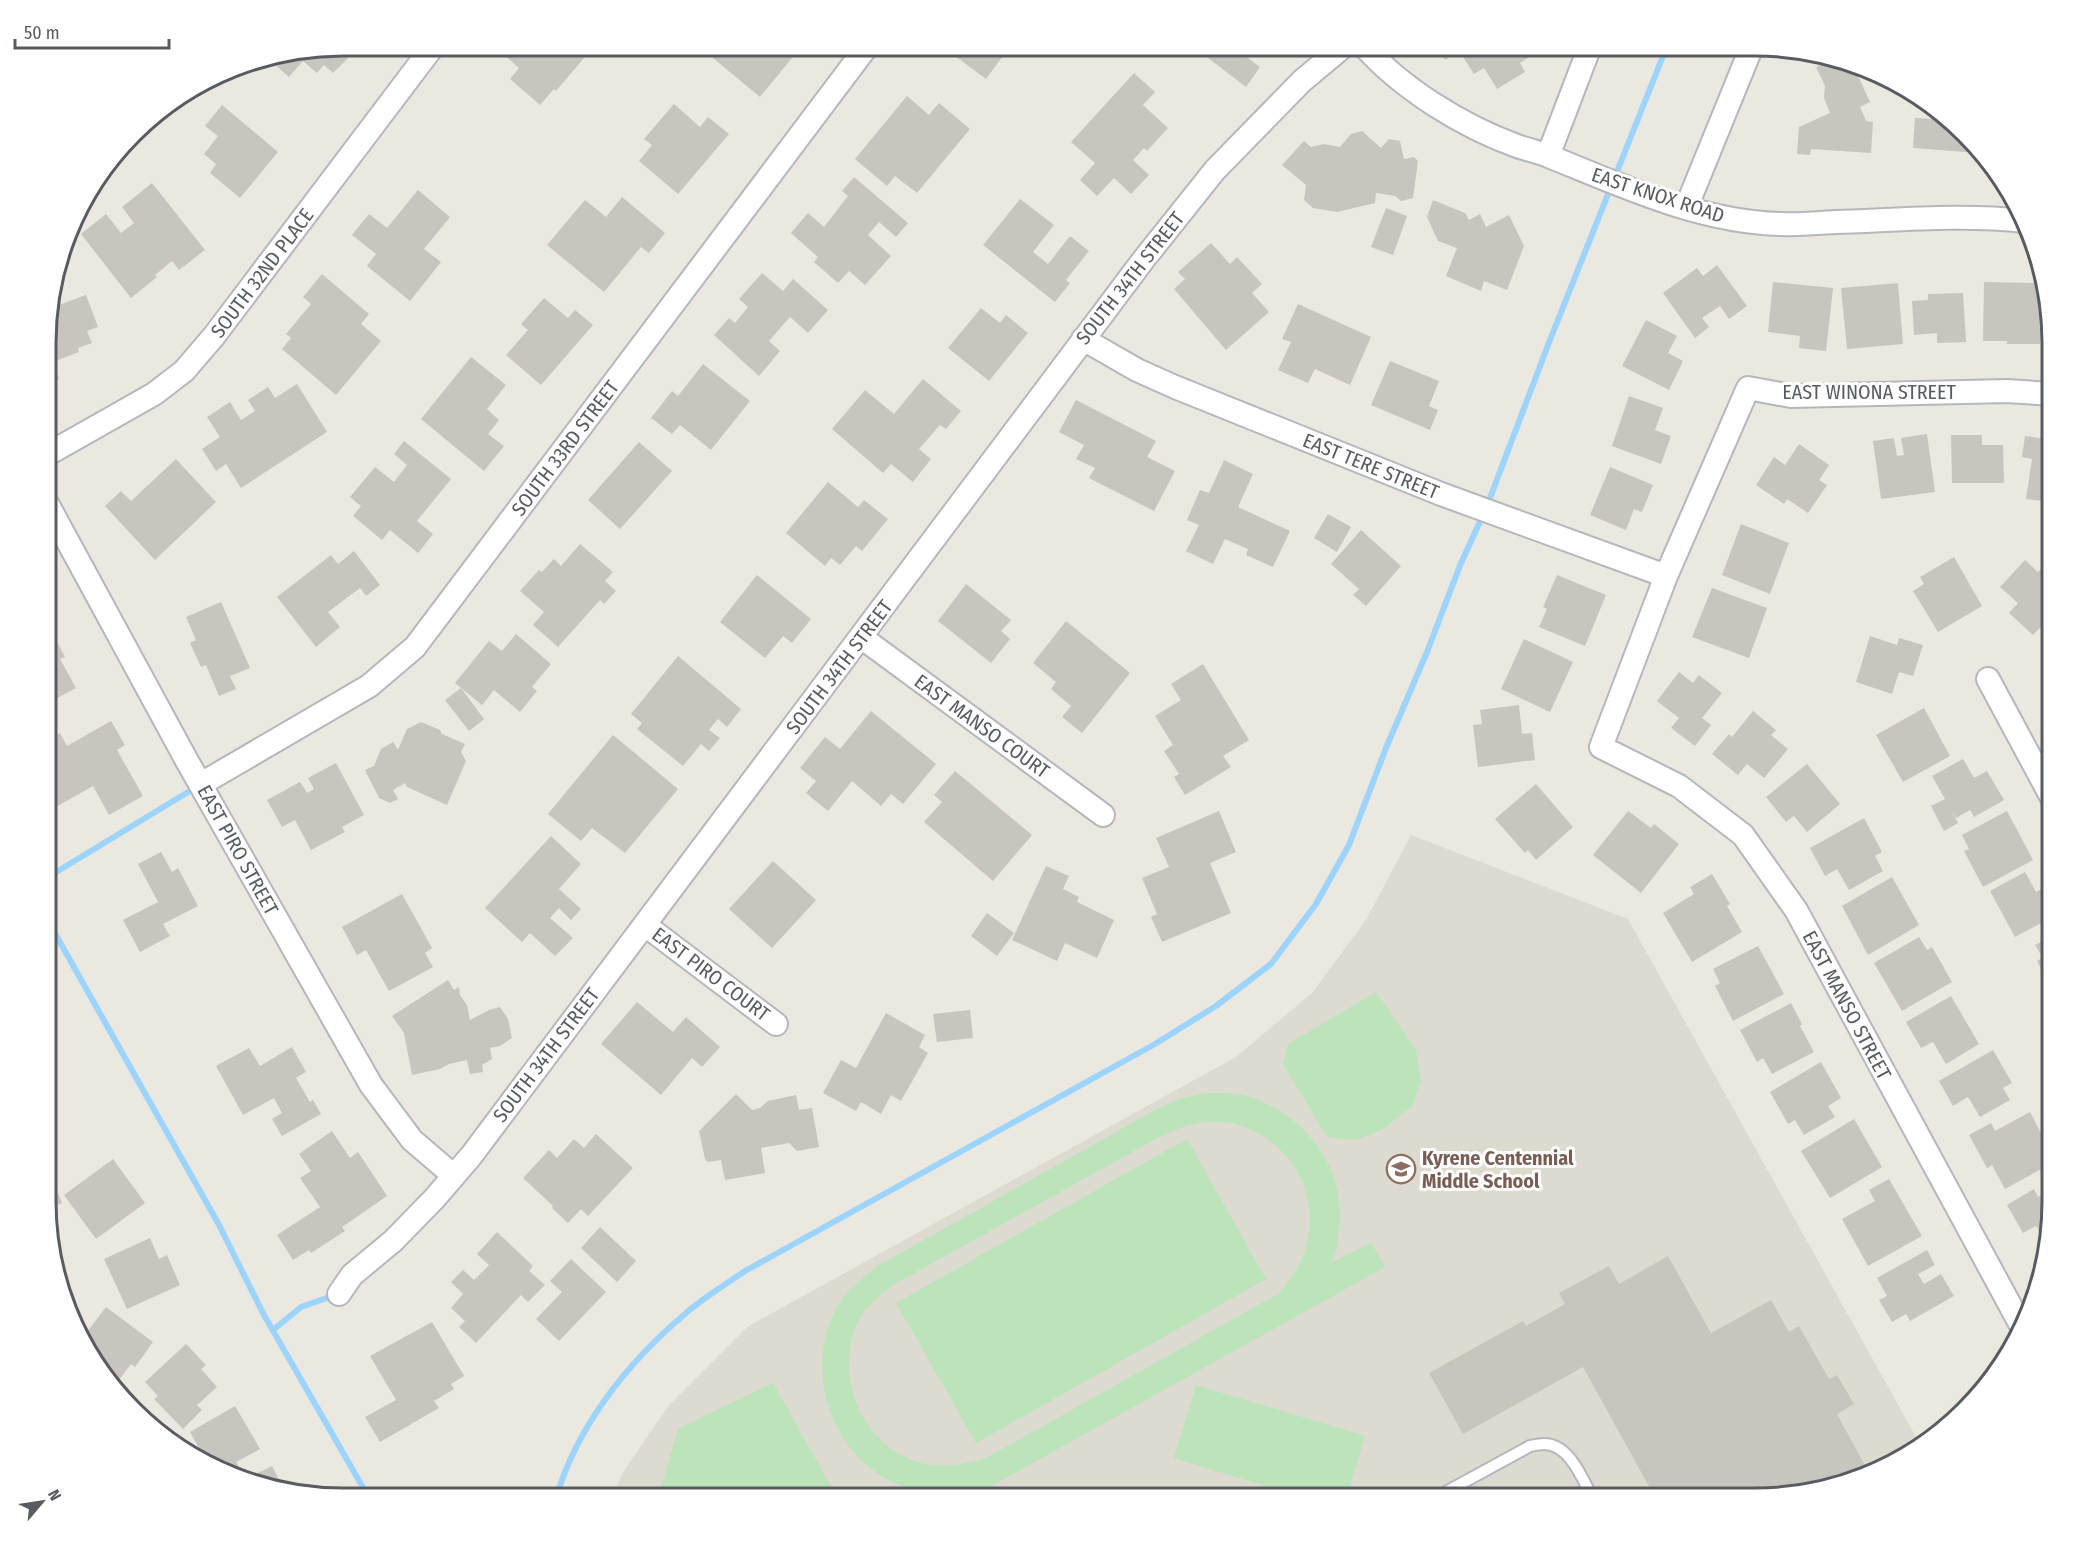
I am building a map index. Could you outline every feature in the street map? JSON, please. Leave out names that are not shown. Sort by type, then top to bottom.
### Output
[{"type":"street","name":"SOUTH 32ND PLACE","points":[[56,449],[154,394],[184,371],[214,336],[426,56]]},
{"type":"street","name":"SOUTH 33RD STREET","points":[[201,784],[369,686],[415,647],[860,56]]},
{"type":"street","name":"SOUTH 34TH STREET","points":[[339,1294],[352,1275],[393,1241],[434,1200],[454,1176],[645,925],[1083,339],[1215,170],[1302,81],[1332,56]]},
{"type":"street","name":"EAST KNOX ROAD","points":[[1373,56],[1445,112],[1516,145],[1686,208],[1733,219],[1781,224],[1986,216],[2015,220]]},
{"type":"street","points":[[1548,156],[1586,56]]},
{"type":"street","points":[[1686,208],[1748,56]]},
{"type":"street","name":"EAST TERE STREET","points":[[1083,339],[1137,370],[1175,387],[1442,494],[1666,576]]},
{"type":"street","name":"EAST WINONA STREET","points":[[1666,576],[1748,388],[1791,396],[2007,392],[2042,394]]},
{"type":"street","name":"EAST PIRO STREET","points":[[56,520],[201,784],[371,1085],[412,1140],[454,1176]]},
{"type":"street","name":"EAST MANSO STREET","points":[[1666,576],[1601,747],[1679,786],[1743,835],[1796,910],[2017,1320]]},
{"type":"street","name":"EAST MANSO COURT","points":[[861,637],[1103,814]]},
{"type":"street","points":[[1988,679],[2042,779]]},
{"type":"street","name":"EAST PIRO COURT","points":[[645,925],[776,1024]]},
{"type":"lane","points":[[1453,1488],[1530,1446],[1546,1443],[1562,1450],[1575,1466],[1587,1488]]},
{"type":"shaded area","name":"Kyrene Centennial Middle School","points":[[1411,835],[1628,919],[1917,1439],[1866,1467],[1830,1479],[1775,1488],[616,1488],[622,1474],[668,1406],[747,1327],[1236,1057],[1312,993],[1366,920]]},
{"type":"green space","points":[[1376,992],[1416,1050],[1421,1081],[1413,1105],[1382,1130],[1355,1140],[1327,1137],[1283,1064],[1288,1044]]},
{"type":"green space","points":[[1207,1093],[1228,1093],[1248,1096],[1287,1116],[1318,1146],[1336,1184],[1339,1228],[1336,1250],[1331,1263],[1371,1243],[1385,1267],[988,1488],[907,1488],[885,1478],[865,1464],[836,1426],[823,1380],[826,1333],[835,1310],[848,1292],[876,1267],[1157,1109],[1183,1098]],"holes":[[[1204,1122],[1236,1124],[1262,1136],[1283,1153],[1298,1173],[1307,1197],[1310,1221],[1306,1247],[1295,1271],[1278,1294],[988,1457],[961,1464],[933,1465],[909,1459],[889,1447],[872,1431],[860,1411],[852,1389],[849,1365],[851,1342],[859,1319],[873,1301],[891,1286],[1163,1135],[1185,1126]]]},
{"type":"green space","points":[[1187,1139],[1266,1279],[976,1443],[896,1303]]},
{"type":"green space","points":[[773,1383],[832,1488],[661,1488],[678,1429]]},
{"type":"green space","points":[[1196,1385],[1365,1436],[1349,1488],[1271,1488],[1174,1458]]},
{"type":"building","points":[[323,56],[346,56],[348,58],[333,73],[324,65],[317,73],[303,61],[289,77],[274,64]]},
{"type":"building","points":[[505,56],[586,56],[556,91],[554,89],[540,105],[510,79],[519,68]]},
{"type":"building","points":[[711,56],[794,56],[760,97]]},
{"type":"building","points":[[955,56],[1003,56],[986,79]]},
{"type":"building","points":[[1205,56],[1245,56],[1260,67],[1246,87]]},
{"type":"building","points":[[1462,56],[1531,56],[1520,63],[1525,72],[1497,89],[1484,68],[1474,74]]},
{"type":"building","points":[[1822,64],[1857,74],[1870,102],[1860,107],[1866,121],[1873,122],[1871,153],[1811,149],[1810,155],[1797,154],[1799,127],[1830,113],[1824,98],[1825,86],[1816,67]]},
{"type":"building","points":[[1134,73],[1155,92],[1143,105],[1168,128],[1147,151],[1144,148],[1133,160],[1149,175],[1131,194],[1114,178],[1097,196],[1080,180],[1095,163],[1071,142]]},
{"type":"building","points":[[907,96],[929,115],[939,103],[970,129],[917,193],[895,176],[887,186],[855,159]]},
{"type":"building","points":[[674,104],[700,127],[708,117],[729,134],[678,194],[639,161],[652,145],[644,139]]},
{"type":"building","points":[[222,105],[278,152],[240,198],[210,173],[216,164],[204,154],[218,136],[205,126]]},
{"type":"building","points":[[1915,118],[1935,119],[1959,139],[1970,152],[1913,148]]},
{"type":"building","points":[[1362,131],[1381,148],[1389,139],[1400,141],[1404,159],[1414,157],[1418,161],[1413,198],[1401,201],[1395,196],[1376,193],[1375,203],[1337,212],[1313,208],[1304,200],[1306,185],[1282,165],[1304,141],[1311,147],[1324,144],[1340,147],[1351,134]]},
{"type":"building","points":[[854,177],[908,223],[896,237],[879,222],[868,235],[891,256],[865,285],[849,271],[838,283],[814,262],[818,257],[791,233],[808,213],[824,227],[848,196],[842,191]]},
{"type":"building","points":[[152,183],[205,250],[179,270],[172,261],[155,275],[157,277],[131,298],[81,234],[106,214],[121,233],[134,223],[122,207]]},
{"type":"building","points":[[418,190],[450,217],[424,249],[441,262],[410,301],[367,266],[376,254],[352,235],[369,214],[387,228]]},
{"type":"building","points":[[622,197],[665,233],[649,253],[641,247],[604,292],[547,245],[585,200],[606,217]]},
{"type":"building","points":[[1020,199],[1054,225],[1033,252],[1048,264],[1070,236],[1089,251],[1066,280],[1070,283],[1055,302],[983,245]]},
{"type":"building","points":[[1433,200],[1465,213],[1469,220],[1480,214],[1486,227],[1509,215],[1524,246],[1507,290],[1484,281],[1481,291],[1446,276],[1457,248],[1438,241],[1427,217]]},
{"type":"building","points":[[1386,208],[1407,216],[1393,255],[1371,247]]},
{"type":"building","points":[[1211,243],[1230,264],[1237,257],[1262,284],[1252,293],[1269,312],[1226,350],[1174,289],[1185,279],[1178,272]]},
{"type":"building","points":[[1717,265],[1747,306],[1729,319],[1720,306],[1702,318],[1709,327],[1695,338],[1663,293],[1697,268],[1703,276]]},
{"type":"building","points":[[762,273],[783,291],[793,279],[828,310],[808,333],[790,317],[769,341],[780,351],[759,376],[714,335],[729,318],[735,323],[748,307],[739,299]]},
{"type":"building","points":[[322,274],[369,314],[361,324],[381,341],[336,395],[282,349],[291,338],[286,334],[311,304],[303,297]]},
{"type":"building","points":[[1773,282],[1833,288],[1826,351],[1799,348],[1800,336],[1768,332]]},
{"type":"building","points":[[1984,282],[2036,283],[2040,305],[2040,344],[1983,341]]},
{"type":"building","points":[[1898,283],[1903,344],[1847,349],[1841,288]]},
{"type":"building","points":[[1963,293],[1966,342],[1937,343],[1937,333],[1914,335],[1912,301],[1928,300],[1928,294]]},
{"type":"building","points":[[86,295],[98,327],[87,331],[92,343],[78,348],[79,352],[56,361],[56,323],[58,305]]},
{"type":"building","points":[[544,298],[568,318],[575,310],[593,325],[541,385],[506,355],[528,330],[521,324]]},
{"type":"building","points":[[1298,304],[1371,337],[1350,385],[1315,369],[1308,383],[1278,370],[1291,342],[1282,339]]},
{"type":"building","points":[[981,308],[1000,323],[1006,315],[1028,333],[989,381],[948,348]]},
{"type":"building","points":[[1646,320],[1677,336],[1668,353],[1683,361],[1669,390],[1622,366]]},
{"type":"building","points":[[471,357],[506,385],[487,409],[499,420],[488,434],[504,446],[484,471],[421,419]]},
{"type":"building","points":[[1390,361],[1439,381],[1429,406],[1438,410],[1430,430],[1371,405]]},
{"type":"building","points":[[703,364],[750,401],[711,450],[680,425],[672,434],[651,418],[672,391],[678,396]]},
{"type":"building","points":[[923,379],[961,411],[946,429],[940,425],[919,449],[931,459],[913,482],[891,464],[883,473],[832,429],[865,390],[894,414]]},
{"type":"building","points":[[297,384],[327,432],[241,488],[226,464],[216,471],[202,449],[220,437],[207,417],[230,402],[241,420],[255,411],[248,400],[268,387],[275,398]]},
{"type":"building","points":[[1629,396],[1663,408],[1655,430],[1671,436],[1661,464],[1612,446]]},
{"type":"building","points":[[1076,400],[1156,441],[1147,457],[1175,471],[1154,511],[1089,478],[1095,468],[1076,459],[1084,445],[1059,432]]},
{"type":"building","points":[[1927,434],[1935,492],[1881,499],[1873,441],[1894,438],[1897,456],[1904,455],[1901,438]]},
{"type":"building","points":[[1951,435],[1982,435],[1982,445],[2003,445],[2004,483],[1952,483]]},
{"type":"building","points":[[2025,436],[2042,439],[2042,501],[2026,499],[2032,459],[2022,457]]},
{"type":"building","points":[[404,441],[451,479],[417,521],[433,534],[418,553],[390,530],[382,540],[353,516],[361,506],[350,497],[375,467],[394,482],[407,465],[394,454]]},
{"type":"building","points":[[639,442],[672,471],[620,529],[588,500]]},
{"type":"building","points":[[1799,444],[1829,465],[1819,480],[1827,485],[1808,513],[1787,499],[1784,504],[1756,485],[1774,457],[1785,465]]},
{"type":"building","points":[[176,459],[216,502],[155,560],[105,506],[121,491],[131,501]]},
{"type":"building","points":[[1224,460],[1253,474],[1238,507],[1290,531],[1273,567],[1246,555],[1248,549],[1225,539],[1213,564],[1186,551],[1199,525],[1187,520],[1200,490],[1209,493]]},
{"type":"building","points":[[1610,467],[1653,485],[1642,512],[1634,509],[1626,530],[1590,515]]},
{"type":"building","points":[[828,482],[858,507],[864,500],[888,519],[862,551],[856,546],[840,565],[831,558],[825,566],[786,533]]},
{"type":"building","points":[[1328,514],[1351,527],[1337,552],[1314,538]]},
{"type":"building","points":[[1741,524],[1789,543],[1770,594],[1722,575]]},
{"type":"building","points":[[1361,530],[1401,566],[1366,606],[1353,595],[1359,589],[1331,564]]},
{"type":"building","points":[[580,544],[613,572],[605,581],[616,591],[604,604],[600,600],[558,647],[533,625],[544,612],[520,591],[539,570],[542,572],[554,559],[561,566]]},
{"type":"building","points":[[354,551],[380,585],[366,596],[360,588],[328,612],[340,627],[316,647],[277,597],[331,555],[338,564]]},
{"type":"building","points":[[1954,557],[1982,606],[1938,632],[1913,591],[1924,584],[1920,577]]},
{"type":"building","points":[[2025,560],[2038,572],[2042,568],[2042,625],[2033,635],[2009,613],[2018,603],[2000,587]]},
{"type":"building","points":[[757,575],[811,619],[792,643],[783,636],[765,658],[720,622]]},
{"type":"building","points":[[1557,575],[1606,595],[1585,646],[1539,627],[1547,609],[1543,607]]},
{"type":"building","points":[[966,584],[1011,620],[1001,631],[1010,639],[991,663],[938,621]]},
{"type":"building","points":[[1712,588],[1767,608],[1749,658],[1692,637]]},
{"type":"building","points":[[221,602],[250,668],[230,676],[236,689],[219,696],[206,665],[201,667],[190,643],[196,640],[186,617]]},
{"type":"building","points":[[1066,621],[1130,673],[1082,733],[1062,717],[1071,706],[1051,689],[1056,682],[1033,663]]},
{"type":"building","points":[[516,634],[551,664],[532,687],[537,691],[520,712],[494,690],[482,705],[455,683],[489,641],[502,651]]},
{"type":"building","points":[[1870,636],[1897,645],[1899,638],[1923,645],[1913,676],[1899,672],[1892,694],[1856,682]]},
{"type":"building","points":[[1524,639],[1573,662],[1550,712],[1501,689]]},
{"type":"building","points":[[56,640],[65,657],[60,659],[76,688],[56,699]]},
{"type":"building","points":[[678,656],[741,709],[727,727],[718,719],[709,730],[720,738],[709,751],[701,744],[683,766],[637,729],[642,723],[631,714]]},
{"type":"building","points":[[1203,664],[1249,740],[1223,756],[1231,767],[1185,795],[1174,777],[1179,774],[1164,751],[1173,745],[1155,716],[1181,700],[1171,684]]},
{"type":"building","points":[[1679,672],[1693,683],[1699,675],[1722,693],[1702,718],[1711,725],[1695,746],[1671,728],[1679,718],[1657,701]]},
{"type":"building","points":[[461,688],[484,719],[469,731],[445,700]]},
{"type":"building","points":[[1519,705],[1522,734],[1532,733],[1535,760],[1478,767],[1473,725],[1482,724],[1480,710]]},
{"type":"building","points":[[1924,708],[1950,756],[1903,782],[1876,735]]},
{"type":"building","points":[[871,711],[936,764],[903,804],[891,794],[881,806],[852,781],[828,811],[806,793],[816,781],[800,768],[825,737],[840,749]]},
{"type":"building","points":[[1753,711],[1776,730],[1771,735],[1788,749],[1764,778],[1747,764],[1738,775],[1712,754],[1729,734],[1732,737]]},
{"type":"building","points":[[111,721],[125,745],[117,750],[143,796],[109,815],[93,786],[56,807],[56,735],[60,733],[67,746]]},
{"type":"building","points":[[421,722],[465,744],[461,752],[466,761],[447,805],[407,787],[405,783],[393,790],[398,799],[390,803],[379,798],[365,770],[374,766],[381,749],[393,742],[398,750],[407,729]]},
{"type":"building","points":[[613,735],[678,789],[625,853],[592,828],[581,841],[548,814]]},
{"type":"building","points":[[1963,759],[1974,778],[1987,771],[2004,800],[1974,817],[1970,810],[1956,818],[1951,810],[1958,823],[1944,831],[1931,806],[1945,799],[1932,776]]},
{"type":"building","points":[[336,763],[364,815],[342,827],[345,832],[311,850],[295,820],[282,827],[267,800],[300,782],[307,793],[314,789],[308,778]]},
{"type":"building","points":[[1807,764],[1840,804],[1807,832],[1794,816],[1786,822],[1766,797]]},
{"type":"building","points":[[955,771],[1032,835],[993,881],[924,822],[942,802],[934,795]]},
{"type":"building","points":[[1536,784],[1573,827],[1536,860],[1528,850],[1525,853],[1495,819]]},
{"type":"building","points":[[1219,811],[1236,852],[1210,863],[1231,913],[1162,942],[1151,917],[1157,914],[1142,878],[1169,867],[1156,838]]},
{"type":"building","points":[[1628,811],[1651,828],[1654,824],[1679,844],[1641,893],[1593,855]]},
{"type":"building","points":[[2007,811],[2033,860],[1983,887],[1964,851],[1969,849],[1962,835]]},
{"type":"building","points":[[1864,818],[1882,852],[1875,856],[1883,871],[1849,890],[1837,869],[1825,876],[1810,848]]},
{"type":"building","points":[[551,836],[581,864],[559,889],[581,909],[571,920],[559,908],[550,918],[573,938],[555,956],[530,933],[522,942],[485,908]]},
{"type":"building","points":[[161,852],[172,872],[178,868],[198,906],[163,924],[170,936],[140,952],[123,920],[158,902],[138,864]]},
{"type":"building","points":[[773,861],[816,900],[772,948],[729,909]]},
{"type":"building","points":[[1046,866],[1069,876],[1063,889],[1079,897],[1077,902],[1114,920],[1097,958],[1065,943],[1057,961],[1012,940]]},
{"type":"building","points":[[2025,872],[2036,892],[2042,889],[2042,922],[2015,937],[1990,891]]},
{"type":"building","points":[[1712,874],[1730,904],[1727,906],[1742,932],[1692,962],[1663,913],[1694,894],[1690,887]]},
{"type":"building","points":[[1892,877],[1919,925],[1868,955],[1842,906]]},
{"type":"building","points":[[402,894],[432,948],[425,953],[433,967],[389,991],[366,950],[357,955],[342,927]]},
{"type":"building","points":[[987,913],[1014,933],[997,956],[971,936]]},
{"type":"building","points":[[1919,937],[1927,950],[1932,947],[1952,982],[1902,1011],[1874,963]]},
{"type":"building","points":[[2042,941],[2042,956],[2035,945]]},
{"type":"building","points":[[1758,946],[1784,994],[1733,1021],[1715,986],[1720,983],[1713,969]]},
{"type":"building","points":[[2042,958],[2042,971],[2037,961]]},
{"type":"building","points":[[448,980],[454,990],[459,987],[460,995],[467,1005],[470,1020],[500,1007],[508,1019],[512,1038],[500,1046],[490,1048],[492,1059],[482,1065],[483,1072],[470,1074],[467,1060],[412,1075],[404,1033],[392,1016]]},
{"type":"building","points":[[1951,996],[1979,1044],[1946,1064],[1933,1042],[1921,1048],[1906,1022]]},
{"type":"building","points":[[637,1002],[673,1032],[686,1017],[720,1047],[702,1067],[692,1058],[661,1095],[601,1044]]},
{"type":"building","points":[[1791,1003],[1814,1052],[1772,1074],[1763,1058],[1757,1062],[1740,1030]]},
{"type":"building","points":[[970,1010],[973,1038],[937,1042],[933,1014]]},
{"type":"building","points":[[886,1013],[925,1035],[919,1047],[928,1053],[901,1101],[891,1095],[881,1114],[861,1102],[856,1111],[823,1093],[841,1060],[856,1068]]},
{"type":"building","points":[[292,1047],[306,1072],[296,1078],[310,1102],[313,1100],[321,1114],[282,1136],[272,1119],[282,1113],[274,1098],[243,1115],[216,1066],[249,1048],[260,1066]]},
{"type":"building","points":[[1993,1050],[2012,1083],[2003,1088],[2010,1100],[1980,1117],[1968,1097],[1953,1106],[1939,1081]]},
{"type":"building","points":[[1821,1062],[1841,1098],[1828,1106],[1835,1117],[1804,1135],[1795,1120],[1788,1124],[1770,1092]]},
{"type":"building","points":[[736,1094],[752,1110],[760,1108],[768,1101],[796,1095],[799,1110],[812,1108],[819,1147],[797,1151],[789,1143],[761,1148],[765,1173],[725,1180],[721,1160],[708,1162],[705,1159],[699,1131]]},
{"type":"building","points":[[2030,1112],[2042,1135],[2042,1169],[2005,1189],[1992,1165],[1987,1168],[1969,1135],[1991,1123],[1995,1131]]},
{"type":"building","points":[[1854,1119],[1882,1167],[1830,1198],[1801,1151]]},
{"type":"building","points":[[332,1131],[350,1158],[358,1152],[387,1196],[342,1227],[345,1231],[311,1253],[309,1250],[293,1260],[277,1235],[320,1207],[300,1178],[311,1171],[299,1154]]},
{"type":"building","points":[[596,1134],[633,1168],[588,1216],[581,1209],[568,1223],[523,1178],[549,1150],[557,1158],[574,1139],[584,1148]]},
{"type":"building","points":[[113,1159],[145,1203],[96,1239],[64,1195]]},
{"type":"building","points":[[1889,1179],[1922,1236],[1868,1266],[1842,1219],[1875,1201],[1869,1190]]},
{"type":"building","points":[[56,1188],[62,1203],[56,1206]]},
{"type":"building","points":[[2034,1189],[2038,1197],[2042,1195],[2041,1234],[2036,1226],[2023,1233],[2007,1205]]},
{"type":"building","points":[[600,1227],[636,1261],[617,1282],[581,1248]]},
{"type":"building","points":[[497,1232],[533,1266],[529,1271],[545,1285],[528,1302],[521,1295],[476,1343],[459,1327],[465,1321],[451,1308],[463,1294],[451,1282],[463,1270],[474,1280],[489,1265],[477,1254]]},
{"type":"building","points":[[150,1238],[159,1259],[167,1255],[180,1285],[127,1309],[104,1259]]},
{"type":"building","points":[[1927,1250],[1935,1265],[1918,1274],[1924,1284],[1941,1274],[1954,1296],[1910,1321],[1906,1314],[1892,1322],[1879,1300],[1887,1296],[1877,1278]]},
{"type":"building","points":[[1668,1256],[1711,1333],[1771,1300],[1789,1332],[1799,1326],[1829,1379],[1837,1375],[1854,1404],[1837,1414],[1866,1467],[1830,1479],[1775,1488],[1650,1488],[1583,1367],[1463,1434],[1429,1373],[1523,1321],[1526,1326],[1565,1304],[1559,1293],[1609,1266],[1619,1284]]},
{"type":"building","points":[[571,1259],[606,1292],[559,1341],[536,1319],[562,1292],[550,1281]]},
{"type":"building","points":[[106,1307],[153,1342],[135,1367],[131,1364],[119,1381],[87,1332]]},
{"type":"building","points":[[432,1322],[464,1376],[451,1384],[454,1389],[434,1401],[439,1408],[380,1442],[365,1417],[396,1400],[370,1356]]},
{"type":"building","points":[[186,1344],[206,1365],[201,1369],[217,1387],[197,1405],[202,1410],[183,1429],[154,1399],[158,1396],[145,1382]]},
{"type":"building","points":[[235,1406],[260,1449],[236,1462],[241,1470],[201,1451],[190,1432]]},
{"type":"building","points":[[272,1466],[280,1482],[268,1479],[255,1475]]},
{"type":"waterway","points":[[1487,506],[1548,345],[1663,56]]},
{"type":"waterway","points":[[559,1488],[577,1446],[607,1397],[644,1353],[699,1302],[745,1271],[1155,1044],[1216,1006],[1271,964],[1316,904],[1349,845],[1461,563],[1483,515]]},
{"type":"waterway","points":[[56,872],[198,786]]},
{"type":"waterway","points":[[56,935],[218,1223],[264,1315],[363,1488]]},
{"type":"waterway","points":[[273,1330],[301,1307],[335,1295]]},
{"type":"place","name":"Kyrene Centennial Middle School","points":[[1401,1169]]}]
